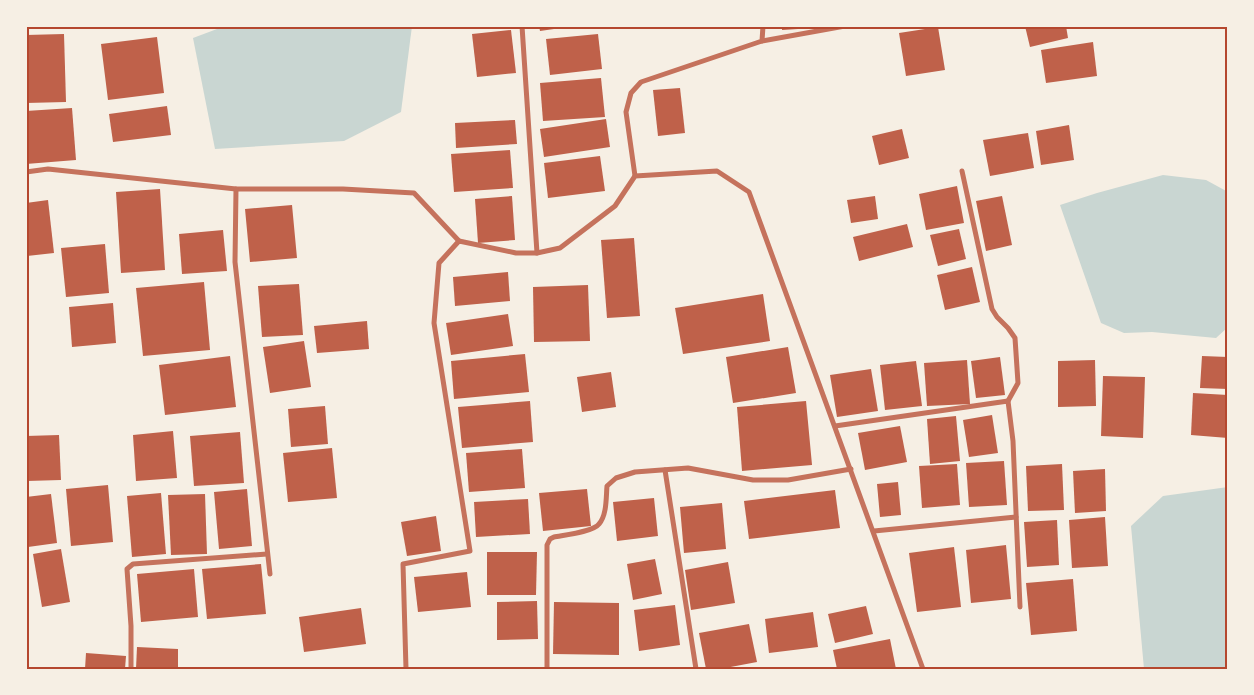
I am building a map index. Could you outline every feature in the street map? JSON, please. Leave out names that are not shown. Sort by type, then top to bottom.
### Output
[{"type":"street","points":[[522,26],[537,253]]},
{"type":"street","points":[[762,41],[764,26]]},
{"type":"street","points":[[26,172],[48,169],[236,189],[343,189],[414,192],[459,241],[516,253],[537,253],[560,248],[615,206],[635,176],[626,112],[631,93],[641,82],[762,41],[845,26]]},
{"type":"street","points":[[635,176],[717,171],[749,192],[923,669]]},
{"type":"street","points":[[962,171],[992,308],[996,317],[1016,338],[1018,383],[1008,401],[1013,441],[1020,607]]},
{"type":"street","points":[[236,189],[235,262],[270,574]]},
{"type":"street","points":[[406,669],[403,564],[470,551],[434,323],[439,263],[459,241]]},
{"type":"street","points":[[835,426],[1008,401]]},
{"type":"street","points":[[547,669],[547,546],[550,539],[592,529],[599,525],[603,515],[607,486],[616,478],[635,472],[688,468],[753,480],[788,480],[851,469]]},
{"type":"street","points":[[665,470],[696,669]]},
{"type":"street","points":[[874,531],[1016,517]]},
{"type":"street","points":[[132,669],[127,569],[132,564],[267,554]]},
{"type":"shaded area","points":[[225,26],[412,26],[401,112],[344,141],[215,149],[193,38]]},
{"type":"shaded area","points":[[1163,175],[1206,180],[1228,192],[1228,327],[1216,338],[1152,332],[1124,333],[1101,323],[1060,205]]},
{"type":"shaded area","points":[[1228,487],[1228,669],[1144,669],[1131,526],[1163,496]]},
{"type":"building","points":[[539,26],[568,26],[568,27],[540,31]]},
{"type":"building","points":[[782,26],[814,26],[814,28],[782,30]]},
{"type":"building","points":[[1025,26],[1066,26],[1068,38],[1030,47]]},
{"type":"building","points":[[938,27],[945,70],[906,76],[899,33]]},
{"type":"building","points":[[511,30],[516,73],[477,77],[472,34]]},
{"type":"building","points":[[64,34],[66,102],[26,103],[26,35]]},
{"type":"building","points":[[598,34],[602,69],[550,75],[546,39]]},
{"type":"building","points":[[157,37],[164,93],[108,100],[101,44]]},
{"type":"building","points":[[1093,42],[1097,76],[1046,83],[1041,50]]},
{"type":"building","points":[[601,78],[605,117],[543,121],[540,83]]},
{"type":"building","points":[[680,88],[685,133],[658,136],[653,90]]},
{"type":"building","points":[[167,106],[171,135],[113,142],[109,114]]},
{"type":"building","points":[[72,108],[76,160],[26,164],[26,111]]},
{"type":"building","points":[[606,119],[610,147],[544,157],[540,129]]},
{"type":"building","points":[[515,120],[517,144],[456,148],[455,123]]},
{"type":"building","points":[[1069,125],[1074,160],[1041,165],[1036,131]]},
{"type":"building","points":[[902,129],[909,158],[879,165],[872,136]]},
{"type":"building","points":[[1028,133],[1034,168],[990,176],[983,140]]},
{"type":"building","points":[[510,150],[513,188],[454,192],[451,154]]},
{"type":"building","points":[[600,156],[605,191],[548,198],[544,163]]},
{"type":"building","points":[[957,186],[964,223],[926,230],[919,194]]},
{"type":"building","points":[[160,189],[165,270],[121,273],[116,192]]},
{"type":"building","points":[[512,196],[515,240],[478,243],[475,199]]},
{"type":"building","points":[[875,196],[878,219],[851,223],[847,200]]},
{"type":"building","points":[[1002,196],[1012,245],[986,251],[976,201]]},
{"type":"building","points":[[48,200],[54,253],[27,256],[26,203]]},
{"type":"building","points":[[292,205],[297,258],[250,262],[245,209]]},
{"type":"building","points":[[907,224],[913,247],[859,261],[853,237]]},
{"type":"building","points":[[959,229],[966,259],[938,266],[930,235]]},
{"type":"building","points":[[223,230],[227,271],[182,274],[179,234]]},
{"type":"building","points":[[634,238],[640,316],[607,318],[601,240]]},
{"type":"building","points":[[105,244],[109,293],[66,297],[61,248]]},
{"type":"building","points":[[972,267],[980,302],[945,310],[937,275]]},
{"type":"building","points":[[508,272],[510,301],[455,306],[453,277]]},
{"type":"building","points":[[204,282],[210,350],[143,356],[136,288]]},
{"type":"building","points":[[299,284],[303,335],[262,337],[258,286]]},
{"type":"building","points":[[588,285],[590,341],[534,342],[533,287]]},
{"type":"building","points":[[763,294],[770,341],[683,354],[675,308]]},
{"type":"building","points":[[113,303],[116,343],[72,347],[69,307]]},
{"type":"building","points":[[508,314],[513,346],[451,355],[446,323]]},
{"type":"building","points":[[367,321],[369,349],[317,353],[314,326]]},
{"type":"building","points":[[304,341],[311,387],[270,393],[263,347]]},
{"type":"building","points":[[788,347],[796,393],[733,403],[726,357]]},
{"type":"building","points":[[525,354],[529,392],[454,399],[451,361]]},
{"type":"building","points":[[230,356],[236,407],[165,415],[159,365]]},
{"type":"building","points":[[1202,356],[1228,357],[1228,389],[1200,388]]},
{"type":"building","points":[[1000,357],[1005,395],[976,398],[971,361]]},
{"type":"building","points":[[967,360],[970,404],[927,406],[924,363]]},
{"type":"building","points":[[1095,360],[1096,406],[1058,407],[1058,361]]},
{"type":"building","points":[[916,361],[922,406],[885,410],[880,365]]},
{"type":"building","points":[[871,369],[878,411],[837,417],[830,375]]},
{"type":"building","points":[[611,372],[616,407],[582,412],[577,377]]},
{"type":"building","points":[[1103,376],[1145,377],[1143,438],[1101,436]]},
{"type":"building","points":[[1193,393],[1228,395],[1228,438],[1191,435]]},
{"type":"building","points":[[530,401],[533,442],[462,448],[458,407]]},
{"type":"building","points":[[806,401],[812,465],[742,471],[737,407]]},
{"type":"building","points":[[325,406],[328,444],[291,447],[288,409]]},
{"type":"building","points":[[992,415],[998,453],[969,457],[963,420]]},
{"type":"building","points":[[956,416],[960,461],[930,464],[927,419]]},
{"type":"building","points":[[900,426],[907,462],[865,470],[858,433]]},
{"type":"building","points":[[173,431],[177,478],[136,481],[133,435]]},
{"type":"building","points":[[240,432],[244,483],[194,486],[190,436]]},
{"type":"building","points":[[59,435],[61,480],[27,481],[26,436]]},
{"type":"building","points":[[332,448],[337,498],[288,502],[283,453]]},
{"type":"building","points":[[522,449],[525,488],[469,492],[466,453]]},
{"type":"building","points":[[1004,461],[1007,505],[969,507],[966,463]]},
{"type":"building","points":[[957,464],[960,505],[922,508],[919,466]]},
{"type":"building","points":[[1062,464],[1064,510],[1028,511],[1026,466]]},
{"type":"building","points":[[1105,469],[1106,511],[1075,513],[1073,471]]},
{"type":"building","points":[[898,482],[901,515],[880,517],[877,484]]},
{"type":"building","points":[[108,485],[113,542],[71,546],[66,489]]},
{"type":"building","points":[[247,489],[252,546],[219,549],[214,492]]},
{"type":"building","points":[[587,489],[591,526],[543,531],[539,493]]},
{"type":"building","points":[[835,490],[840,528],[749,539],[744,501]]},
{"type":"building","points":[[161,493],[166,554],[132,557],[127,496]]},
{"type":"building","points":[[51,494],[57,543],[28,547],[26,497]]},
{"type":"building","points":[[205,494],[207,554],[171,555],[168,495]]},
{"type":"building","points":[[654,498],[658,536],[617,541],[613,502]]},
{"type":"building","points":[[528,499],[530,534],[476,537],[474,502]]},
{"type":"building","points":[[722,503],[726,549],[684,553],[680,507]]},
{"type":"building","points":[[436,516],[441,551],[407,556],[401,522]]},
{"type":"building","points":[[1105,517],[1108,566],[1072,568],[1069,520]]},
{"type":"building","points":[[1057,520],[1059,565],[1027,567],[1024,522]]},
{"type":"building","points":[[1006,545],[1011,599],[971,603],[966,550]]},
{"type":"building","points":[[954,547],[961,607],[917,612],[909,553]]},
{"type":"building","points":[[61,549],[70,602],[42,607],[33,554]]},
{"type":"building","points":[[487,552],[537,552],[536,595],[487,595]]},
{"type":"building","points":[[655,559],[662,594],[633,600],[627,564]]},
{"type":"building","points":[[728,562],[735,603],[691,610],[685,570]]},
{"type":"building","points":[[261,564],[266,614],[207,619],[202,569]]},
{"type":"building","points":[[194,569],[198,617],[141,622],[137,574]]},
{"type":"building","points":[[467,572],[471,607],[418,612],[414,577]]},
{"type":"building","points":[[1073,579],[1077,631],[1031,635],[1026,583]]},
{"type":"building","points":[[537,601],[538,639],[497,640],[497,602]]},
{"type":"building","points":[[554,602],[619,603],[619,655],[553,654]]},
{"type":"building","points":[[675,605],[680,645],[639,651],[634,610]]},
{"type":"building","points":[[866,606],[873,634],[835,643],[828,614]]},
{"type":"building","points":[[361,608],[366,644],[304,652],[299,617]]},
{"type":"building","points":[[813,612],[818,647],[769,653],[765,619]]},
{"type":"building","points":[[749,624],[757,662],[720,669],[706,669],[699,633]]},
{"type":"building","points":[[890,639],[896,669],[837,669],[833,650]]},
{"type":"building","points":[[137,647],[178,649],[178,669],[136,669]]},
{"type":"building","points":[[86,653],[126,656],[125,669],[85,669]]}]
